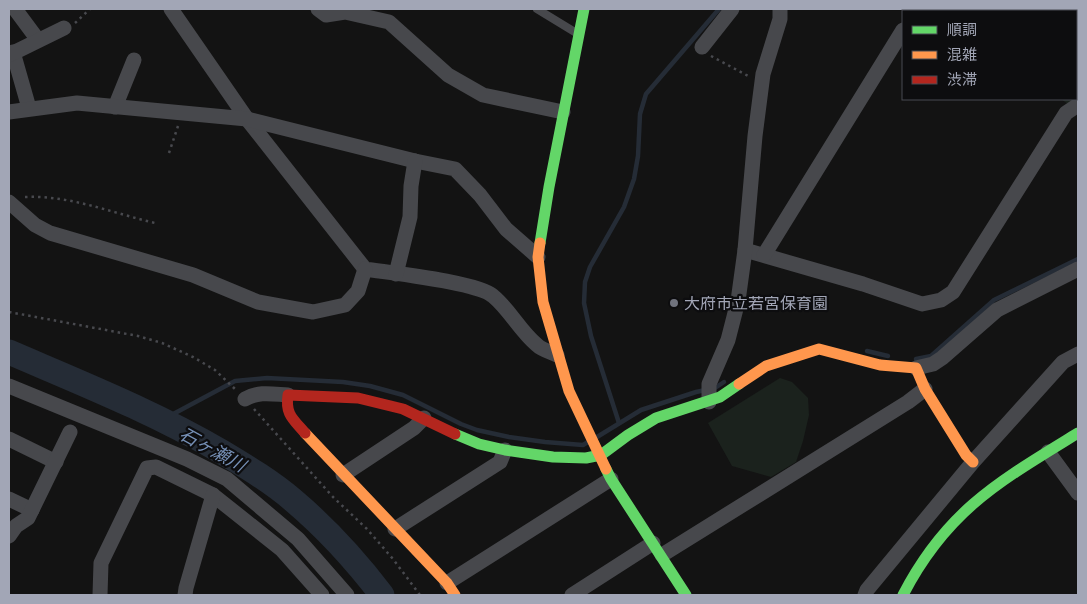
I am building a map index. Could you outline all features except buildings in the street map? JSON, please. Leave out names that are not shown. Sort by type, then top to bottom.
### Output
[{"type":"street","points":[[15,9],[38,40]]},
{"type":"street","points":[[171,9],[247,119],[365,269],[470,286],[492,294],[509,312],[524,333],[538,346],[557,356]]},
{"type":"street","points":[[318,9],[326,15],[345,12],[388,15],[448,75],[483,95],[563,112]]},
{"type":"street","points":[[584,9],[563,112],[538,257],[543,302],[557,356],[569,391],[611,479],[686,595]]},
{"type":"street","points":[[702,47],[732,9]]},
{"type":"street","points":[[709,402],[709,384],[733,326],[738,301],[762,83],[780,19],[780,9]]},
{"type":"street","points":[[29,108],[11,53],[64,28]]},
{"type":"street","points":[[764,255],[902,32]]},
{"type":"street","points":[[115,107],[134,60]]},
{"type":"street","points":[[9,112],[76,102],[247,119],[415,162],[455,169],[480,195],[506,229],[538,257]]},
{"type":"street","points":[[745,250],[863,284],[922,304],[941,300],[953,292],[1073,103]]},
{"type":"street","points":[[396,274],[410,216],[411,186],[415,162]]},
{"type":"street","points":[[9,203],[35,225],[50,233],[193,276],[258,302],[313,312],[345,305],[358,291],[365,269]]},
{"type":"street","points":[[245,399],[253,394],[264,393],[358,398],[403,409],[479,444],[553,457],[586,458],[656,418],[720,397],[766,366],[819,349],[880,365],[916,368],[933,364],[997,310],[1078,268]]},
{"type":"street","points":[[865,595],[873,582],[973,462],[1063,362],[1078,354]]},
{"type":"street","points":[[916,368],[925,389],[973,462]]},
{"type":"street","points":[[9,386],[187,459],[227,478],[298,539],[347,595]]},
{"type":"street","points":[[572,595],[657,549],[908,402],[925,389]]},
{"type":"street","points":[[288,395],[286,407],[293,420],[451,589],[611,479]]},
{"type":"street","points":[[343,475],[414,428],[424,418]]},
{"type":"street","points":[[9,536],[16,526],[28,518],[70,432]]},
{"type":"street","points":[[903,595],[911,579],[941,535],[979,496],[1078,433]]},
{"type":"street","points":[[9,439],[56,462]]},
{"type":"street","points":[[395,529],[500,462],[505,450]]},
{"type":"street","points":[[1048,452],[1078,493]]},
{"type":"street","points":[[100,595],[101,563],[147,468],[156,467],[213,495],[282,550],[322,595]]},
{"type":"street","points":[[185,595],[213,495]]},
{"type":"street","points":[[9,499],[32,510]]},
{"type":"lane","points":[[536,9],[578,34]]},
{"type":"path","points":[[64,28],[70,28],[90,9]]},
{"type":"path","points":[[702,47],[706,49],[707,53],[730,67],[758,83],[762,83]]},
{"type":"path","points":[[169,153],[182,113]]},
{"type":"path","points":[[9,203],[13,199],[22,197],[45,196],[88,204],[155,224]]},
{"type":"path","points":[[9,312],[138,336],[162,343],[193,357],[215,370],[245,399],[334,497],[367,529],[420,595]]},
{"type":"shaded area","points":[[917,9],[1078,9],[1078,111],[1062,100],[1077,100],[1077,10]]},
{"type":"shaded area","points":[[780,378],[792,382],[808,398],[809,415],[796,462],[771,477],[732,466],[708,423]]},
{"type":"waterway","points":[[619,423],[591,336],[584,303],[585,282],[590,267],[624,207],[634,179],[638,156],[640,114],[646,94],[719,9]]},
{"type":"waterway","points":[[916,359],[931,356],[994,300],[1078,259]]},
{"type":"waterway","points":[[867,351],[888,356]]},
{"type":"waterway","name":"石ヶ瀬川","points":[[9,352],[170,424],[196,437],[259,475],[286,494],[318,523],[362,570],[382,595]]},
{"type":"waterway","points":[[162,420],[235,381],[267,378],[343,382],[370,386],[403,395],[477,430],[545,442],[583,445],[588,442]]},
{"type":"waterway","points":[[597,437],[641,410],[696,392],[715,388],[724,382]]},
{"type":"traffic: fast","points":[[540,243],[549,187],[584,9]]},
{"type":"traffic: fast","points":[[455,434],[479,444],[505,450],[553,457],[586,458],[601,455],[628,435],[656,418],[720,397],[739,384]]},
{"type":"traffic: fast","points":[[903,595],[920,566],[957,519],[1000,483],[1078,433]]},
{"type":"traffic: fast","points":[[606,469],[686,595]]},
{"type":"traffic: slow","points":[[540,243],[538,257],[543,302],[569,391],[606,469]]},
{"type":"traffic: slow","points":[[739,384],[766,366],[819,349],[880,365],[916,368],[925,389],[966,455],[973,462]]},
{"type":"traffic: slow","points":[[305,433],[447,583],[455,595]]},
{"type":"traffic: jam","points":[[305,433],[289,412],[288,395],[358,398],[403,409],[455,434]]},
{"type":"place","name":"大府市立若宮保育園","points":[[674,303]]}]
